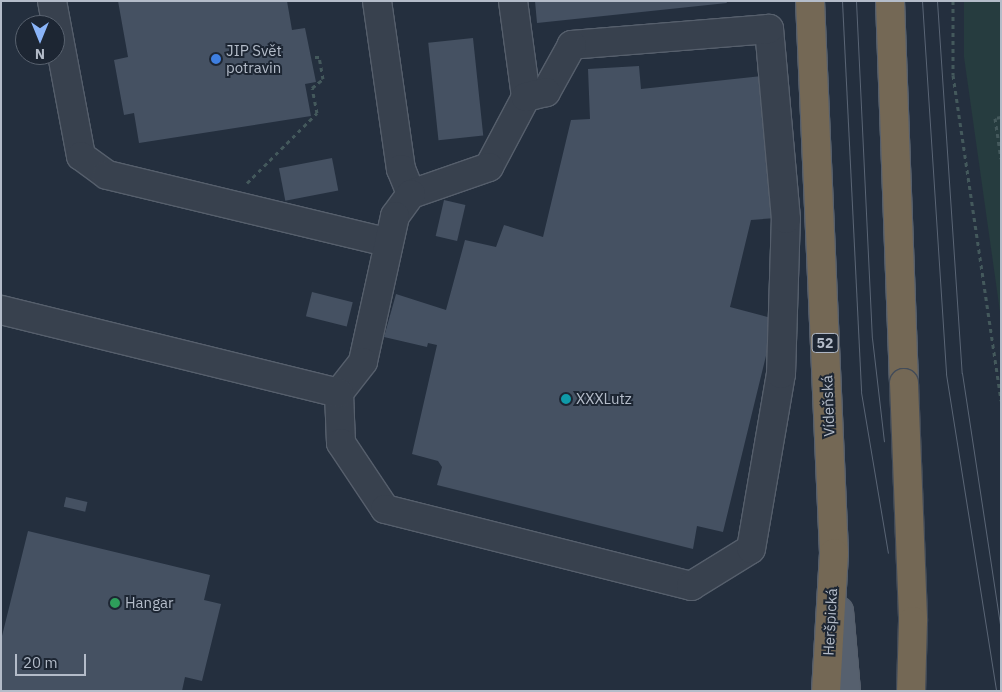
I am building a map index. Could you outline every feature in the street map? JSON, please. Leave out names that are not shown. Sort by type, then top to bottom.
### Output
[{"type":"highway","name":"Vídeňská","points":[[810,1],[834,553]]},
{"type":"highway","points":[[890,1],[913,621],[911,691]]},
{"type":"highway","name":"Heršpická","points":[[826,691],[834,553]]},
{"type":"main road","name":"Vídeňská","points":[[834,553],[846,691]]},
{"type":"lane","points":[[52,1],[81,156],[106,175],[387,242]]},
{"type":"lane","points":[[377,1],[402,170],[411,194]]},
{"type":"lane","points":[[512,1],[526,97],[489,168],[411,194],[395,216],[387,242],[363,362],[339,393],[341,443],[385,508],[691,586],[751,549],[786,318],[786,219],[769,29],[572,45],[546,92],[526,97]]},
{"type":"lane","points":[[1,310],[339,393]]},
{"type":"path","points":[[953,1],[953,75],[1001,400]]},
{"type":"path","points":[[237,206],[241,189],[317,113],[312,88],[323,79],[319,57],[311,58]]},
{"type":"path","points":[[1001,117],[995,118],[1001,159]]},
{"type":"green space","points":[[964,1],[1001,1],[1001,319],[964,57]]},
{"type":"building","name":"JIP Svět potravin","points":[[118,1],[287,1],[292,30],[305,28],[316,82],[305,84],[311,116],[139,143],[134,113],[124,115],[114,60],[128,57]]},
{"type":"building","points":[[535,1],[726,1],[727,3],[537,23]]},
{"type":"building","points":[[473,38],[483,135],[438,140],[428,43]]},
{"type":"building","points":[[639,66],[641,89],[762,76],[776,218],[751,220],[730,307],[775,319],[723,532],[697,526],[693,549],[437,485],[442,467],[438,461],[412,454],[437,345],[428,343],[427,347],[384,337],[396,294],[446,310],[465,240],[496,247],[504,225],[543,237],[571,120],[590,119],[588,69]]},
{"type":"building","points":[[332,158],[338,190],[285,201],[279,168]]},
{"type":"building","points":[[444,200],[465,205],[457,241],[436,236]]},
{"type":"building","points":[[312,292],[353,302],[347,326],[306,316]]},
{"type":"building","points":[[66,497],[87,502],[85,512],[64,507]]},
{"type":"building","points":[[28,531],[210,575],[204,600],[221,604],[202,681],[185,677],[182,691],[1,691],[1,640]]},
{"type":"tram line","points":[[842,1],[861,392],[888,553]]},
{"type":"tram line","points":[[856,1],[872,338],[884,441]]},
{"type":"tram line","points":[[922,1],[946,374],[996,691]]},
{"type":"tram line","points":[[937,1],[962,373],[1001,630]]},
{"type":"place","name":"JIP Svět potravin","points":[[216,59]]},
{"type":"place","name":"XXXLutz","points":[[566,399]]},
{"type":"place","name":"Hangar","points":[[115,603]]}]
